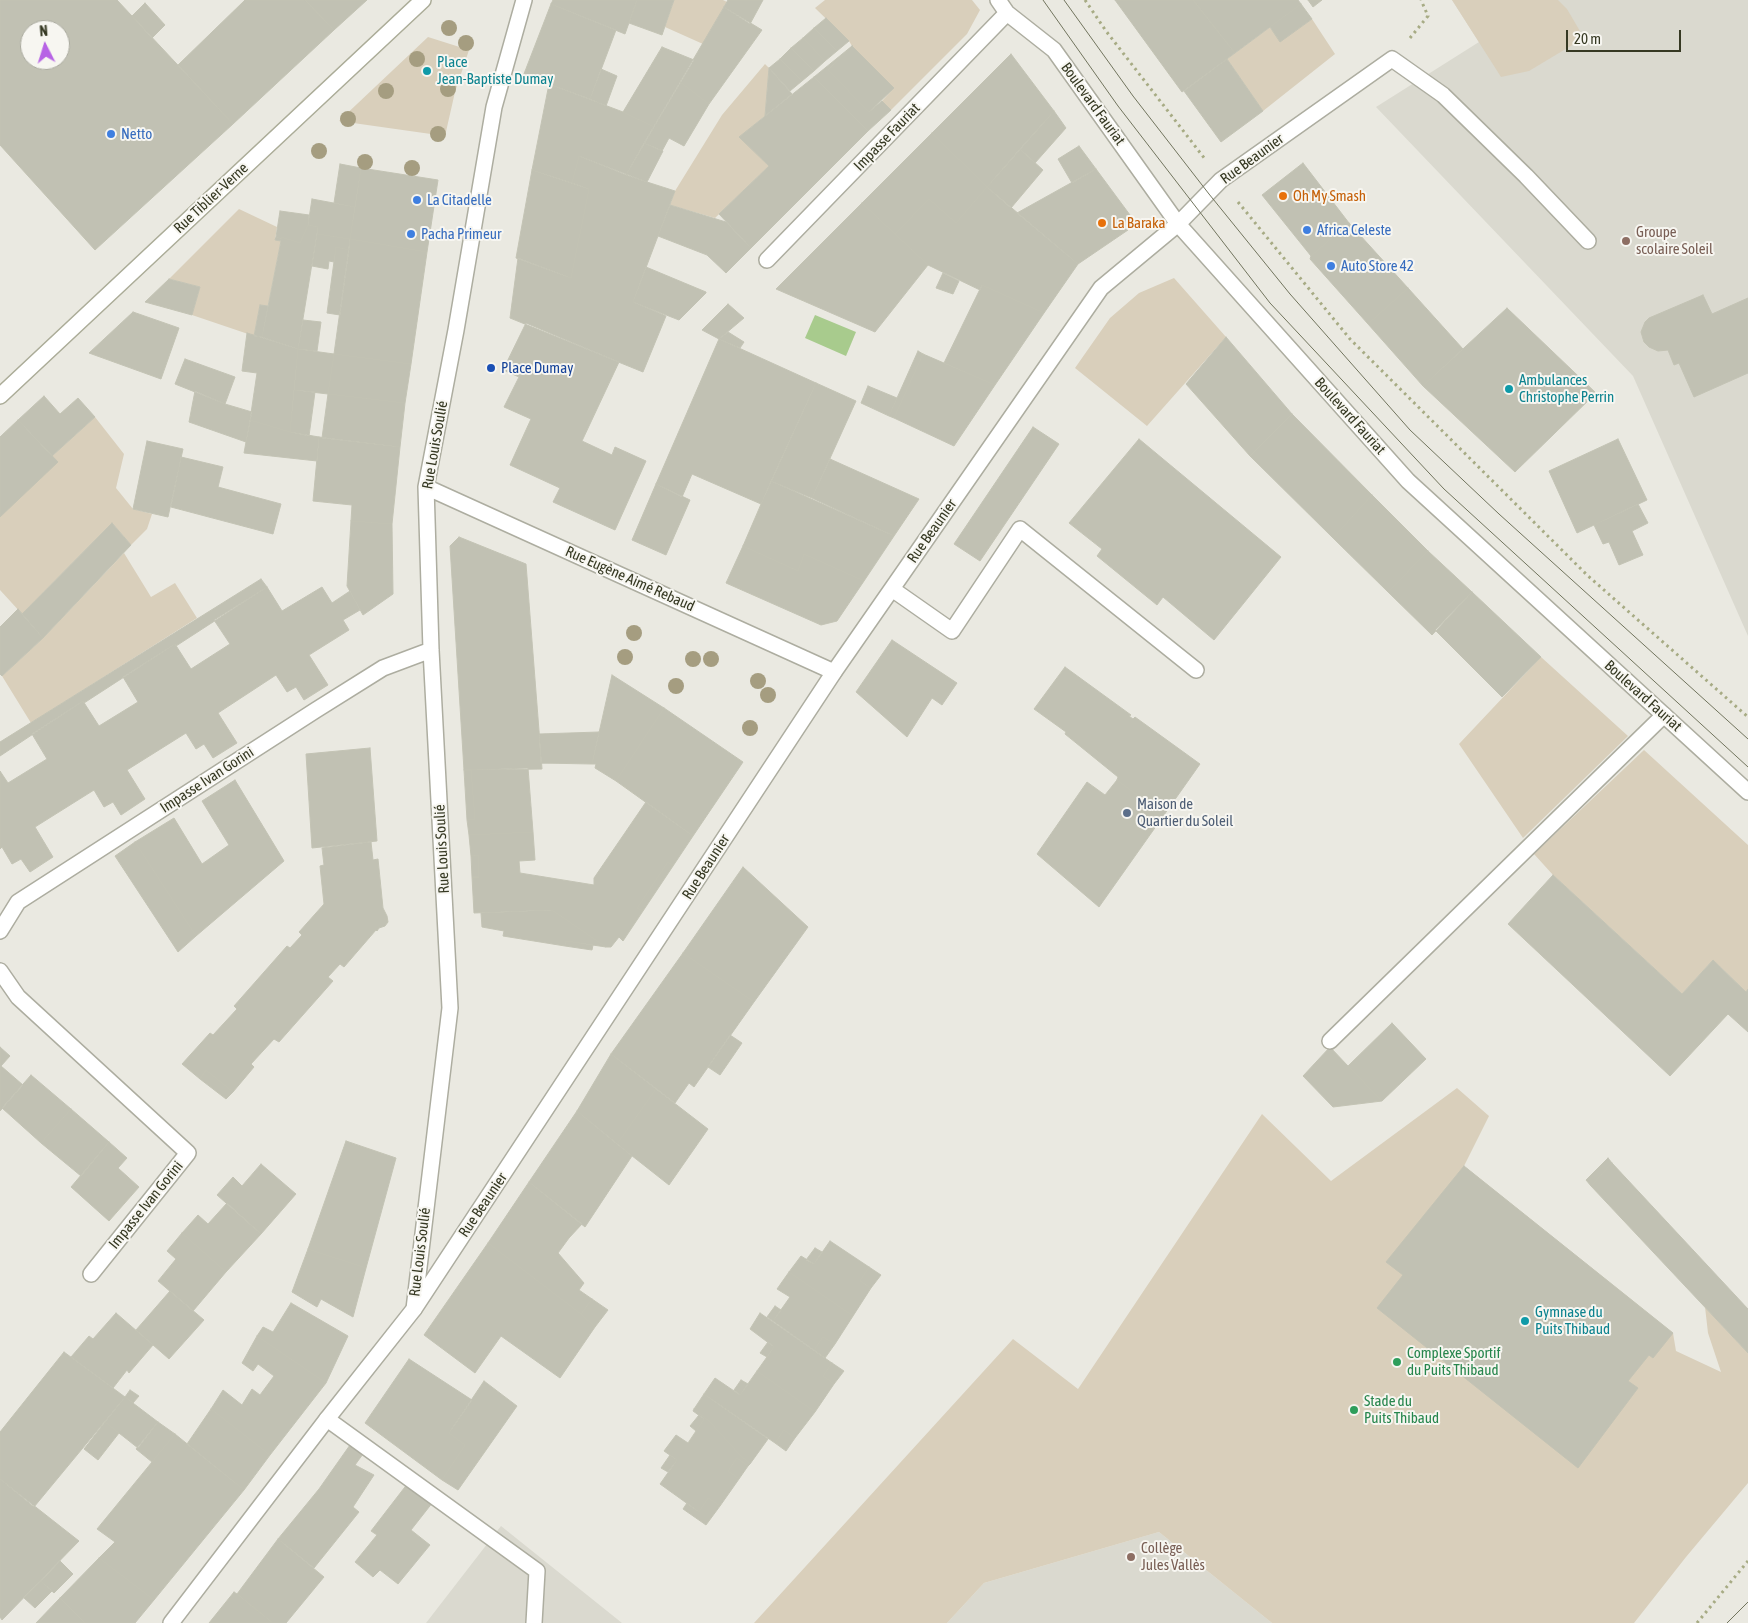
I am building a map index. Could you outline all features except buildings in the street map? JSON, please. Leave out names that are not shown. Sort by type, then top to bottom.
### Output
[{"type":"street","name":"Rue Tiblier-Verne","points":[[0,396],[423,0]]},
{"type":"street","name":"Rue Louis Soulié","points":[[171,1623],[414,1308],[450,1008],[431,650],[426,487],[494,107],[524,0]]},
{"type":"street","name":"Boulevard Fauriat","points":[[998,0],[1007,13],[1054,50],[1178,224],[1408,481],[1748,792]]},
{"type":"street","name":"Impasse Fauriat","points":[[767,260],[1007,13]]},
{"type":"street","name":"Rue Beaunier","points":[[414,1308],[834,672],[1101,288],[1178,224],[1221,180],[1392,59]]},
{"type":"street","points":[[1392,59],[1443,95],[1526,176],[1588,241]]},
{"type":"street","name":"Rue Eugène Aimé Rebaud","points":[[426,487],[834,672]]},
{"type":"street","points":[[892,590],[952,631],[1020,529],[1196,670]]},
{"type":"street","name":"Impasse Ivan Gorini","points":[[0,931],[18,902],[383,668],[431,650]]},
{"type":"street","points":[[1330,1041],[1664,715]]},
{"type":"street","name":"Impasse Ivan Gorini","points":[[0,971],[18,997],[188,1153],[91,1274]]},
{"type":"street","points":[[327,1419],[536,1571],[534,1623]]},
{"type":"path","points":[[1085,0],[1106,31],[1221,180],[1350,339],[1587,575],[1748,718]]},
{"type":"path","points":[[1392,59],[1428,16],[1421,0]]},
{"type":"path","points":[[1697,1623],[1748,1561]]},
{"type":"shaded area","points":[[674,0],[723,0],[727,2],[703,44],[665,27]]},
{"type":"shaded area","points":[[825,0],[972,0],[980,10],[967,34],[891,110],[882,101],[894,88],[815,8]]},
{"type":"shaded area","name":"Groupe scolaire Soleil","points":[[1452,0],[1748,0],[1748,636],[1633,376],[1376,107],[1479,42]]},
{"type":"shaded area","points":[[1452,0],[1558,0],[1567,9],[1584,38],[1529,71],[1501,77]]},
{"type":"shaded area","points":[[1312,19],[1335,54],[1263,111],[1227,59],[1270,27],[1280,41]]},
{"type":"shaded area","points":[[428,37],[469,50],[455,92],[445,136],[339,121]]},
{"type":"shaded area","points":[[765,64],[769,68],[765,116],[740,137],[769,166],[715,218],[670,205],[675,191],[722,115]]},
{"type":"shaded area","points":[[239,209],[277,227],[275,240],[281,241],[268,306],[260,305],[254,336],[192,315],[200,287],[169,279]]},
{"type":"shaded area","points":[[1174,278],[1226,337],[1147,426],[1075,368],[1110,318],[1139,293]]},
{"type":"shaded area","points":[[815,315],[856,332],[846,356],[805,338]]},
{"type":"shaded area","points":[[95,417],[124,454],[116,488],[133,509],[152,514],[147,529],[131,545],[112,523],[22,614],[0,590],[0,517],[52,456]]},
{"type":"shaded area","points":[[124,553],[151,597],[175,583],[197,618],[31,723],[2,676],[43,638]]},
{"type":"shaded area","points":[[1541,657],[1628,736],[1523,838],[1459,744]]},
{"type":"shaded area","points":[[1644,750],[1748,845],[1748,989],[1746,992],[1713,960],[1682,994],[1553,875],[1534,854]]},
{"type":"shaded area","name":"Complexe Sportif du Puits Thibaud","points":[[1457,1088],[1489,1116],[1464,1166],[1673,1333],[1676,1351],[1721,1372],[1708,1333],[1705,1307],[1748,1353],[1748,1483],[1634,1623],[1272,1623],[1159,1532],[984,1583],[947,1623],[754,1623],[1013,1339],[1078,1389],[1262,1114],[1331,1181]]},
{"type":"shaded area","points":[[501,1526],[622,1623],[426,1623]]},
{"type":"shaded area","name":"Collège Jules Vallès","points":[[1159,1532],[1272,1623],[947,1623],[984,1583]]},
{"type":"tram line","points":[[1043,0],[1118,106],[1270,303],[1444,489],[1748,767]]},
{"type":"tram line","points":[[1064,0],[1133,96],[1209,194],[1290,294],[1410,430],[1499,514],[1748,739]]},
{"type":"tram line","points":[[1727,1623],[1748,1602]]},
{"type":"place","name":"Place Jean-Baptiste Dumay","points":[[427,71]]},
{"type":"place","name":"Netto","points":[[111,134]]},
{"type":"place","name":"Oh My Smash","points":[[1283,196]]},
{"type":"place","name":"La Citadelle","points":[[417,200]]},
{"type":"place","name":"La Baraka","points":[[1102,223]]},
{"type":"place","name":"Africa Celeste","points":[[1307,230]]},
{"type":"place","name":"Pacha Primeur","points":[[411,234]]},
{"type":"place","name":"Groupe scolaire Soleil","points":[[1626,241]]},
{"type":"place","name":"Auto Store 42","points":[[1331,266]]},
{"type":"place","name":"Place Dumay","points":[[491,368]]},
{"type":"place","name":"Ambulances Christophe Perrin","points":[[1509,389]]},
{"type":"place","name":"Maison de Quartier du Soleil","points":[[1127,813]]},
{"type":"place","name":"Gymnase du Puits Thibaud","points":[[1525,1321]]},
{"type":"place","name":"Complexe Sportif du Puits Thibaud","points":[[1397,1362]]},
{"type":"place","name":"Stade du Puits Thibaud","points":[[1354,1410]]},
{"type":"place","name":"Collège Jules Vallès","points":[[1131,1557]]}]
